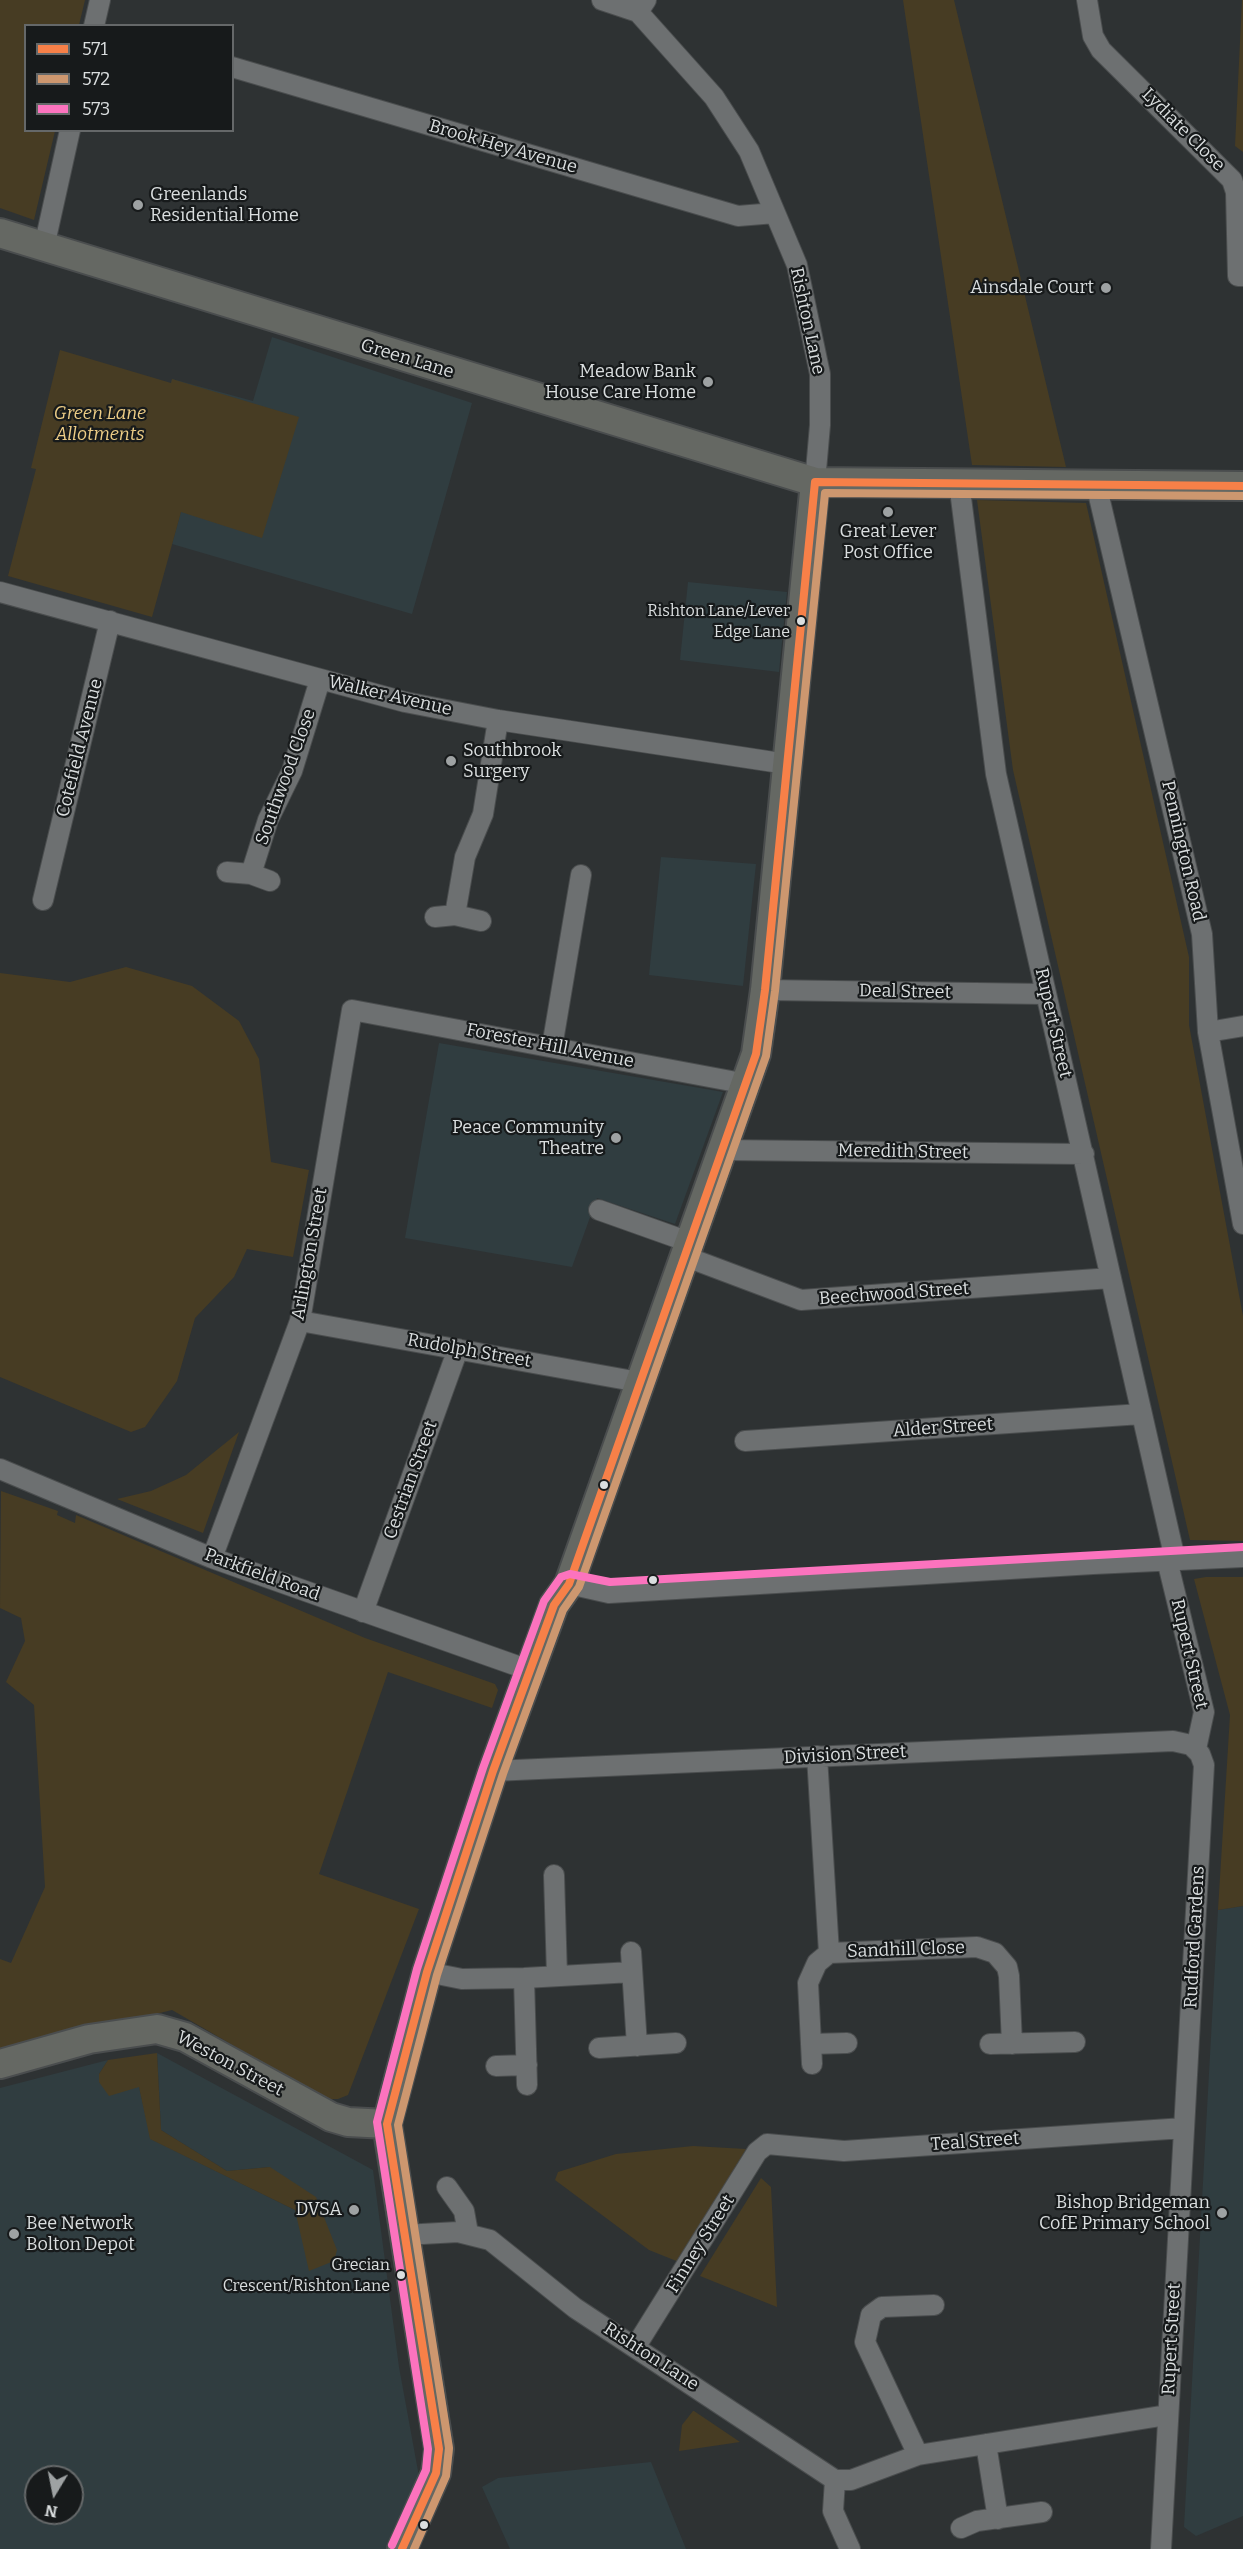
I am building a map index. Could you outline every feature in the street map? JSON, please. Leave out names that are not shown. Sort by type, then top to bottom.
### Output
[{"type":"street","points":[[94,24],[100,0]]},
{"type":"street","points":[[602,0],[642,6]]},
{"type":"street","name":"Lydiate Close","points":[[1087,0],[1093,36],[1101,50],[1232,180],[1236,192],[1241,276]]},
{"type":"street","name":"Rishton Lane","points":[[387,2124],[427,1972],[493,1771],[554,1605],[569,1584],[639,1382],[747,1084],[756,1054],[765,990],[815,482],[820,425],[820,374],[797,265],[749,151],[714,97],[642,6]]},
{"type":"street","name":"Brook Hey Avenue","points":[[234,68],[738,216],[775,213]]},
{"type":"street","points":[[44,247],[70,132]]},
{"type":"street","name":"Green Lane","points":[[0,233],[815,482],[1243,486]]},
{"type":"street","name":"Rupert Street","points":[[969,482],[996,774],[1045,994],[1084,1154],[1141,1414],[1177,1559],[1204,1712],[1196,1749]]},
{"type":"street","name":"Pennington Road","points":[[1087,483],[1202,934],[1208,1032],[1243,1224]]},
{"type":"street","name":"Walker Avenue","points":[[0,592],[405,702],[498,720],[787,764]]},
{"type":"street","name":"Cotefield Avenue","points":[[43,900],[40,874],[110,621]]},
{"type":"street","name":"Southwood Close","points":[[251,874],[268,820],[292,771],[320,680]]},
{"type":"street","points":[[455,915],[465,856],[483,814],[498,720]]},
{"type":"street","points":[[227,872],[251,874],[270,881]]},
{"type":"street","points":[[552,1047],[581,875]]},
{"type":"street","points":[[435,917],[455,915],[481,921]]},
{"type":"street","name":"Deal Street","points":[[765,990],[1045,994]]},
{"type":"street","name":"Forester Hill Avenue","points":[[352,1010],[747,1084]]},
{"type":"street","name":"Arlington Street","points":[[212,1558],[300,1321],[352,1010]]},
{"type":"street","points":[[1208,1032],[1243,1026]]},
{"type":"street","name":"Meredith Street","points":[[722,1150],[1084,1154]]},
{"type":"street","name":"Beechwood Street","points":[[599,1210],[801,1300],[1111,1278]]},
{"type":"street","name":"Rudolph Street","points":[[300,1321],[639,1382]]},
{"type":"street","name":"Cestrian Street","points":[[363,1612],[458,1349]]},
{"type":"street","name":"Alder Street","points":[[745,1441],[1141,1414]]},
{"type":"street","name":"Parkfield Road","points":[[0,1469],[212,1558],[529,1670]]},
{"type":"street","points":[[569,1584],[609,1593],[689,1590],[1177,1559],[1243,1557]]},
{"type":"street","name":"Division Street","points":[[493,1771],[1173,1741],[1196,1749]]},
{"type":"street","name":"Rudford Gardens","points":[[1184,2128],[1204,1765],[1203,1758],[1196,1749]]},
{"type":"street","name":"Sandhill Close","points":[[817,1756],[829,1953]]},
{"type":"street","points":[[554,1875],[556,1976]]},
{"type":"street","name":"Sandhill Close","points":[[847,2043],[812,2054],[808,1983],[817,1963],[829,1953],[977,1947],[995,1953],[1007,1967],[1012,2044]]},
{"type":"street","points":[[427,1972],[462,1978],[524,1978],[556,1976],[632,1962],[637,2046]]},
{"type":"street","points":[[496,2066],[527,2075],[524,1978]]},
{"type":"street","name":"Weston Street","points":[[0,2064],[89,2039],[157,2029],[185,2037],[331,2117],[348,2122],[387,2124]]},
{"type":"street","points":[[990,2044],[1075,2042]]},
{"type":"street","points":[[600,2048],[676,2043]]},
{"type":"street","points":[[387,2124],[439,2462],[402,2549]]},
{"type":"street","name":"Rupert Street","points":[[1161,2549],[1184,2128]]},
{"type":"street","name":"Teal Street","points":[[767,2144],[844,2151],[1184,2128]]},
{"type":"street","name":"Finney Street","points":[[636,2346],[757,2152],[767,2144]]},
{"type":"street","points":[[447,2187],[464,2211],[468,2233]]},
{"type":"street","name":"Rishton Lane","points":[[404,2235],[468,2233],[490,2240],[554,2293],[835,2480]]},
{"type":"street","points":[[918,2455],[865,2342],[871,2315],[882,2307],[934,2305]]},
{"type":"street","points":[[850,2549],[833,2511],[835,2480],[851,2480],[918,2455],[1167,2415]]},
{"type":"street","points":[[986,2444],[998,2519]]},
{"type":"street","points":[[962,2528],[977,2521],[1042,2512]]},
{"type":"shaded area","points":[[272,337],[472,403],[412,614],[172,544],[181,511],[139,498],[172,379],[253,401]]},
{"type":"shaded area","points":[[688,582],[787,592],[779,672],[680,660]]},
{"type":"shaded area","points":[[661,857],[756,864],[743,986],[649,975]]},
{"type":"shaded area","points":[[439,1043],[723,1092],[675,1224],[597,1198],[572,1267],[405,1238]]},
{"type":"shaded area","name":"Bishop Bridgeman CofE Primary School","points":[[1243,1906],[1243,2516],[1196,2536],[1184,2527],[1218,1910]]},
{"type":"shaded area","points":[[157,2053],[373,2170],[399,2367],[420,2482],[387,2549],[0,2549],[0,2088],[108,2060],[99,2074],[99,2082],[139,2086],[151,2139],[295,2210],[334,2261],[270,2167],[227,2171],[161,2130]]},
{"type":"shaded area","points":[[651,2462],[686,2549],[510,2549],[482,2487],[498,2478]]},
{"type":"green space","points":[[0,0],[85,0],[79,24],[24,24],[24,132],[55,132],[34,220],[0,208]]},
{"type":"green space","points":[[903,0],[954,0],[1066,467],[972,465]]},
{"type":"green space","points":[[1243,0],[1243,152],[1235,146]]},
{"type":"green space","name":"Green Lane Allotments","points":[[60,350],[171,383],[172,379],[299,417],[262,538],[181,512],[152,617],[8,576],[36,469],[31,468]]},
{"type":"green space","points":[[977,500],[1086,503],[1189,957],[1189,1025],[1243,1316],[1243,1541],[1190,1540],[1013,770]]},
{"type":"green space","points":[[126,967],[192,986],[239,1021],[259,1059],[271,1162],[309,1170],[293,1257],[247,1249],[234,1277],[195,1318],[177,1381],[145,1427],[131,1432],[0,1377],[0,973],[70,982]]},
{"type":"green space","points":[[239,1432],[203,1533],[117,1499],[151,1491],[186,1475]]},
{"type":"green space","points":[[1,1491],[58,1511],[57,1515],[75,1523],[76,1515],[365,1638],[495,1684],[498,1690],[492,1708],[388,1672],[319,1874],[419,1909],[348,2095],[338,2099],[326,2099],[172,2010],[0,2052],[0,1959],[11,1963],[45,1887],[34,1705],[6,1682],[25,1641],[21,1618],[0,1608]]},
{"type":"green space","points":[[1243,1577],[1243,1906],[1218,1910],[1230,1715],[1194,1579]]},
{"type":"green space","points":[[157,2053],[161,2130],[227,2171],[270,2167],[316,2197],[337,2250],[334,2261],[309,2271],[295,2210],[150,2139],[139,2087],[109,2096],[99,2082],[99,2074],[108,2060]]},
{"type":"green space","points":[[693,2146],[746,2149],[679,2262],[649,2250],[555,2180],[558,2172],[616,2154]]},
{"type":"green space","points":[[761,2178],[771,2187],[777,2307],[700,2276]]},
{"type":"green space","points":[[693,2411],[740,2442],[679,2451],[682,2425]]},
{"type":"transit line","name":"571","points":[[402,2549],[436,2473],[439,2449],[387,2124],[427,1972],[493,1771],[554,1605],[569,1584],[756,1054],[765,990],[815,482],[1243,486]]},
{"type":"transit line","name":"572","points":[[414,2549],[446,2476],[449,2448],[398,2125],[437,1975],[503,1774],[563,1610],[579,1587],[766,1056],[775,991],[825,493],[1243,496]]},
{"type":"transit line","name":"573","points":[[392,2545],[426,2470],[428,2449],[377,2122],[417,1969],[483,1768],[544,1601],[561,1577],[570,1574],[610,1582],[1243,1547]]},
{"type":"place","name":"Greenlands Residential Home","points":[[138,205]]},
{"type":"place","name":"Ainsdale Court","points":[[1106,288]]},
{"type":"place","name":"Meadow Bank House Care Home","points":[[708,382]]},
{"type":"place","name":"Great Lever Post Office","points":[[888,512]]},
{"type":"place","name":"Rishton Lane/Lever Edge Lane","points":[[801,621]]},
{"type":"place","name":"Southbrook Surgery","points":[[451,761]]},
{"type":"place","name":"Peace Community Theatre","points":[[616,1138]]},
{"type":"place","name":"DVSA","points":[[354,2210]]},
{"type":"place","name":"Bishop Bridgeman CofE Primary School","points":[[1222,2213]]},
{"type":"place","name":"Bee Network Bolton Depot","points":[[14,2234]]},
{"type":"place","name":"Grecian Crescent/Rishton Lane","points":[[401,2275]]}]
